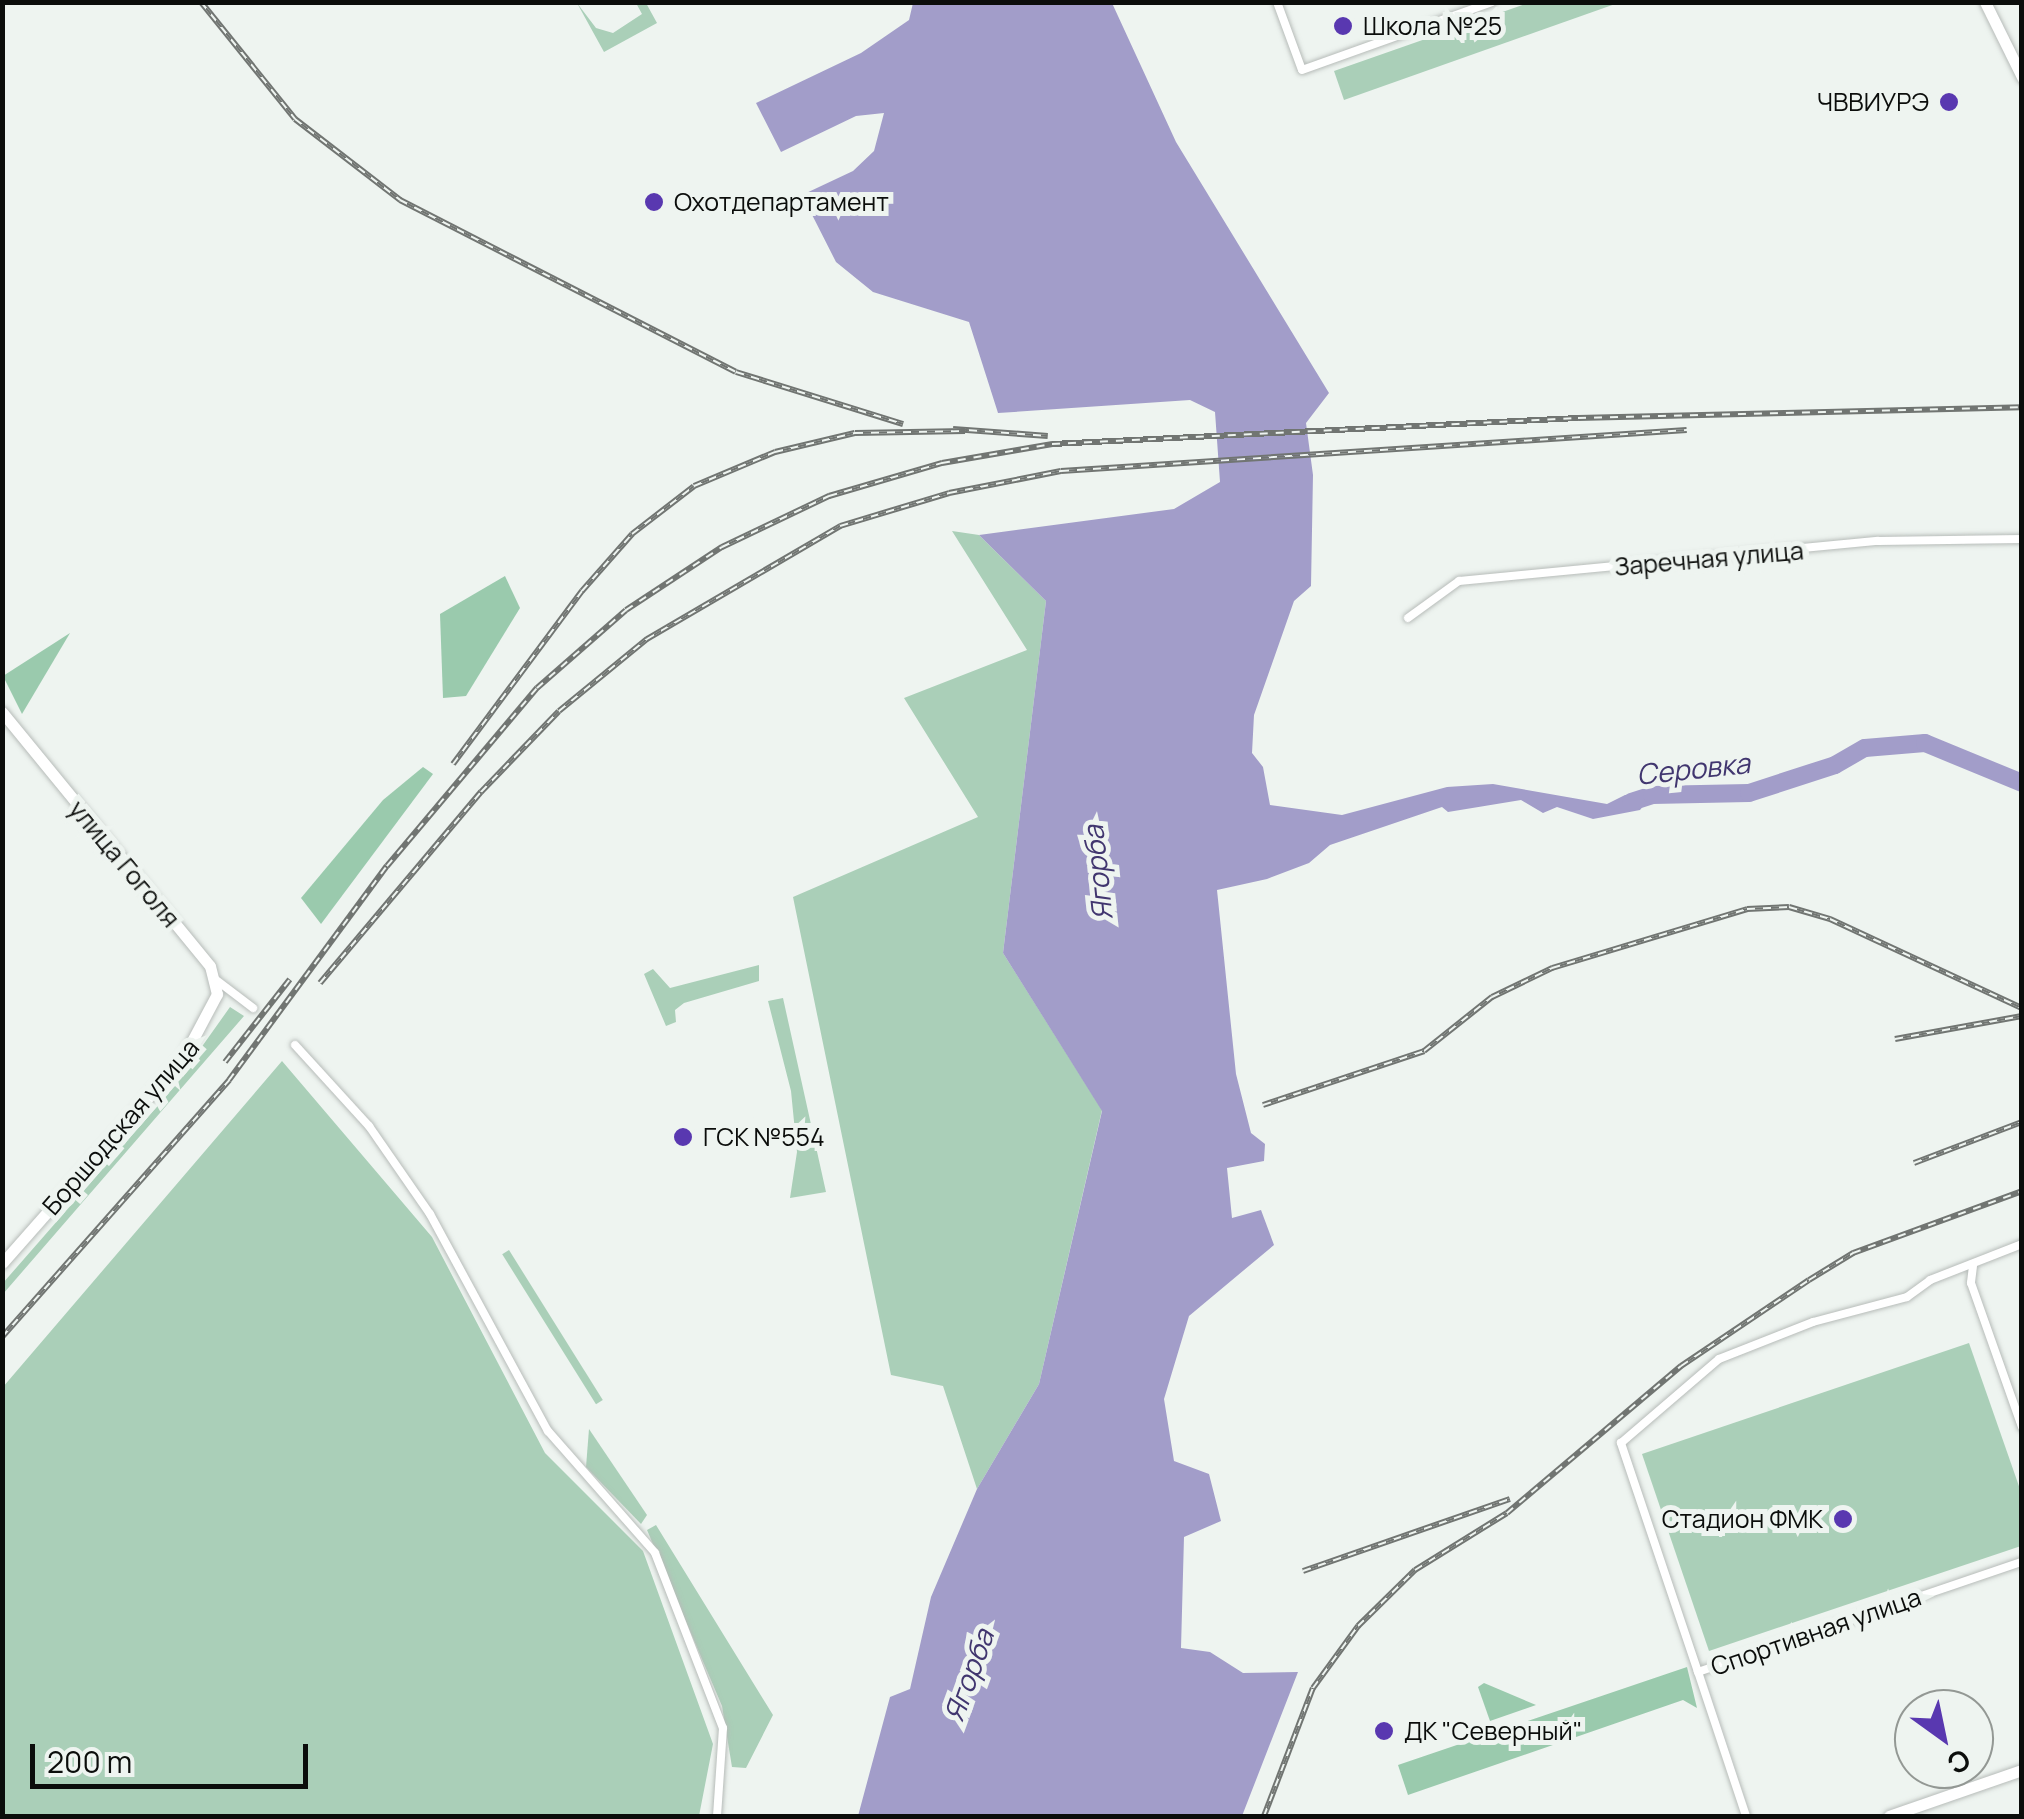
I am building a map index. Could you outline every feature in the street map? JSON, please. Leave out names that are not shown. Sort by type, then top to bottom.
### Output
[{"type":"street","points":[[1277,2],[1302,70],[1492,2]]},
{"type":"street","points":[[1985,2],[2022,77]]},
{"type":"street","name":"Заречная улица","points":[[1408,618],[1459,581],[1878,541],[2022,538]]},
{"type":"street","name":"улица Гоголя","points":[[2,712],[215,979],[253,1008]]},
{"type":"street","name":"Боршодская улица","points":[[2,1264],[183,1058],[214,1009],[215,979]]},
{"type":"street","points":[[295,1045],[368,1126],[430,1214],[548,1431],[655,1553],[723,1728],[717,1816]]},
{"type":"street","points":[[1698,1672],[1620,1443],[1719,1358],[1812,1322],[1907,1297],[1930,1280],[2022,1244]]},
{"type":"street","points":[[1972,1266],[1970,1283],[2022,1428]]},
{"type":"street","name":"Спортивная улица","points":[[1746,1816],[1698,1672],[2022,1562]]},
{"type":"street","points":[[1889,1816],[2022,1770]]},
{"type":"green space","points":[[1531,2],[1618,3],[1344,100],[1334,71]]},
{"type":"green space","points":[[577,3],[596,28],[613,33],[642,14],[636,3],[646,3],[657,23],[604,52]]},
{"type":"green space","points":[[952,531],[979,535],[1046,601],[1003,953],[1102,1110],[1039,1384],[977,1489],[943,1386],[891,1375],[793,897],[978,817],[904,698],[1027,650]]},
{"type":"green space","points":[[505,576],[520,608],[466,696],[443,698],[440,614]]},
{"type":"green space","points":[[70,633],[22,714],[3,676]]},
{"type":"green space","points":[[423,767],[433,774],[321,924],[301,898],[383,800]]},
{"type":"green space","points":[[759,965],[759,981],[684,1003],[675,1010],[676,1022],[666,1026],[644,974],[653,969],[670,988]]},
{"type":"green space","points":[[783,998],[826,1192],[790,1198],[797,1152],[791,1091],[768,1001]]},
{"type":"green space","points":[[230,1007],[244,1016],[3,1294],[3,1283],[169,1093]]},
{"type":"green space","points":[[282,1061],[432,1237],[545,1453],[643,1551],[713,1744],[699,1816],[3,1816],[3,1387]]},
{"type":"green space","points":[[509,1250],[603,1400],[596,1404],[502,1254]]},
{"type":"green space","name":"Стадион ФМК","points":[[1969,1343],[2021,1492],[2021,1546],[1709,1651],[1642,1454]]},
{"type":"green space","points":[[589,1429],[647,1515],[641,1524],[586,1467]]},
{"type":"green space","points":[[656,1525],[773,1715],[746,1768],[732,1767],[722,1706],[647,1530]]},
{"type":"green space","points":[[1687,1667],[1697,1708],[1683,1700],[1408,1795],[1398,1765]]},
{"type":"green space","points":[[1484,1683],[1536,1705],[1490,1721],[1478,1687]]},
{"type":"water","name":"Ягорба","points":[[913,3],[1112,3],[1176,142],[1329,393],[1306,423],[1313,475],[1311,586],[1294,601],[1254,715],[1252,753],[1263,767],[1270,805],[1342,815],[1447,787],[1493,784],[1607,804],[1625,795],[1652,795],[1640,810],[1593,819],[1557,807],[1543,813],[1521,800],[1448,812],[1442,807],[1330,845],[1309,863],[1267,879],[1217,890],[1236,1074],[1251,1133],[1265,1144],[1264,1161],[1227,1168],[1232,1218],[1261,1210],[1274,1245],[1189,1316],[1164,1399],[1174,1461],[1209,1474],[1221,1521],[1184,1537],[1181,1648],[1210,1652],[1243,1673],[1298,1672],[1242,1816],[858,1816],[890,1697],[910,1689],[931,1597],[977,1489],[1039,1384],[1102,1111],[1003,953],[1046,601],[979,535],[1174,509],[1220,482],[1215,412],[1190,400],[998,413],[969,322],[873,292],[836,262],[802,195],[853,171],[874,151],[884,113],[856,116],[781,152],[756,103],[861,53],[909,20]]},
{"type":"waterway","name":"Серовка","points":[[1631,802],[1652,795],[1749,793],[1835,765],[1865,748],[1925,743],[2022,783]]},
{"type":"railway","points":[[201,2],[295,119],[400,200],[736,372],[903,424]]},
{"type":"railway","points":[[2,1337],[229,1080],[387,866],[537,688],[626,610],[722,547],[829,496],[942,463],[1052,444],[1578,418],[2022,407]]},
{"type":"railway","points":[[953,429],[1048,436]]},
{"type":"railway","points":[[320,983],[481,792],[559,711],[647,639],[840,526],[949,493],[1061,471],[1687,430]]},
{"type":"railway","points":[[453,764],[582,591],[632,534],[694,486],[775,452],[855,433],[965,431]]},
{"type":"railway","points":[[1263,1105],[1424,1051],[1492,997],[1552,968],[1747,909],[1789,907],[1830,919],[2022,1008]]},
{"type":"railway","points":[[225,1062],[290,979]]},
{"type":"railway","points":[[1895,1039],[2022,1016]]},
{"type":"railway","points":[[1914,1163],[2022,1122]]},
{"type":"railway","points":[[1264,1816],[1313,1688],[1358,1626],[1415,1570],[1507,1513],[1681,1366],[1809,1280],[1853,1253],[2022,1191]]},
{"type":"railway","points":[[1303,1571],[1510,1499]]},
{"type":"place","name":"Школа №25","points":[[1343,26]]},
{"type":"place","name":"ЧВВИУРЭ","points":[[1949,102]]},
{"type":"place","name":"Охотдепартамент","points":[[654,202]]},
{"type":"place","name":"ГСК №554","points":[[683,1137]]},
{"type":"place","name":"Стадион ФМК","points":[[1843,1519]]},
{"type":"place","name":"ДК \"Северный\"","points":[[1384,1731]]}]
